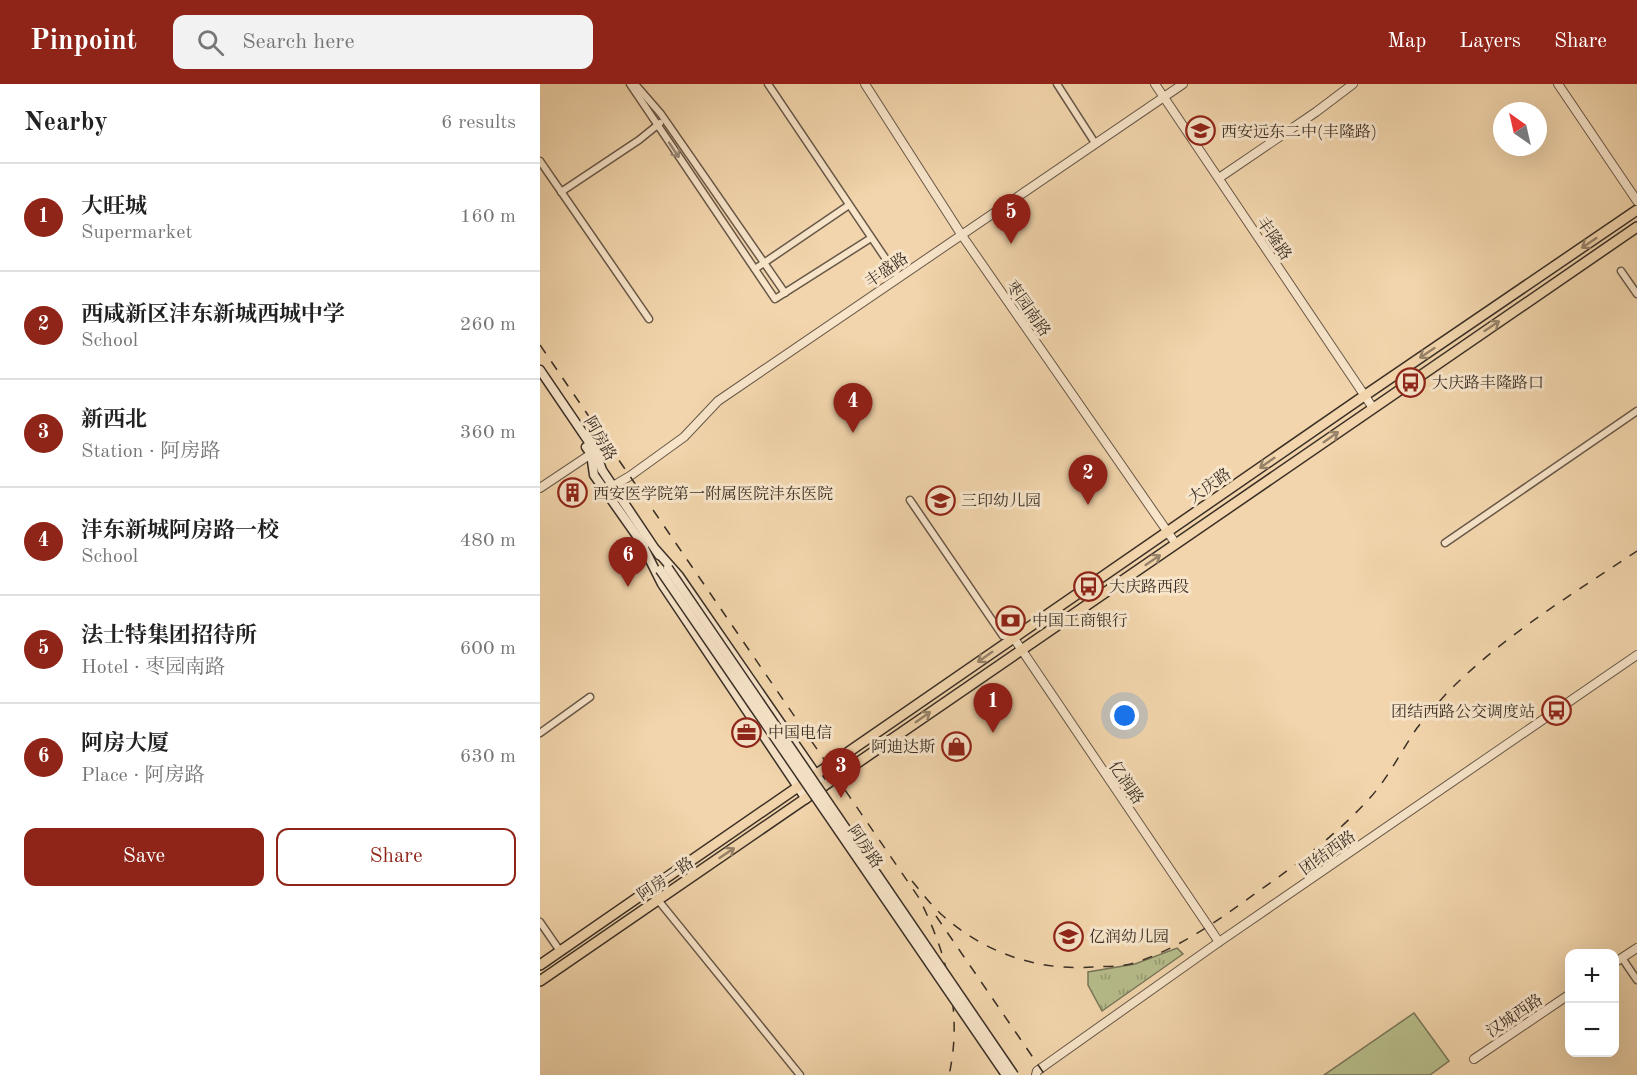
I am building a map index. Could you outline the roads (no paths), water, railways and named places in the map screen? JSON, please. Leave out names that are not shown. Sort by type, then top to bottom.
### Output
[{"type":"main road","name":"大庆路","points":[[798,787],[1637,210]]},
{"type":"main road","name":"大庆路","points":[[806,799],[1637,227]]},
{"type":"main road","name":"阿房路","points":[[540,370],[593,452],[602,470],[656,550],[679,576],[824,786]]},
{"type":"main road","name":"阿房路","points":[[540,380],[593,452],[594,475],[642,544],[664,569],[1014,1075]]},
{"type":"main road","name":"阿房路","points":[[642,544],[662,584],[806,799]]},
{"type":"main road","name":"阿房路","points":[[656,550],[664,569],[1006,1075]]},
{"type":"main road","name":"阿房一路","points":[[540,964],[798,787]]},
{"type":"main road","name":"阿房一路","points":[[540,981],[806,799]]},
{"type":"main road","points":[[604,921],[612,932]]},
{"type":"main road","points":[[585,934],[592,945]]},
{"type":"street","points":[[632,84],[657,125],[775,299],[871,238]]},
{"type":"street","points":[[632,84],[665,120],[784,293]]},
{"type":"street","points":[[768,84],[898,277]]},
{"type":"street","name":"枣园南路","points":[[865,84],[961,234],[1176,544]]},
{"type":"street","points":[[1057,84],[1095,143]]},
{"type":"street","name":"丰隆路","points":[[1155,84],[1373,408]]},
{"type":"street","name":"丰盛路","points":[[613,486],[684,437],[718,401],[1183,84]]},
{"type":"street","points":[[1219,178],[1353,84]]},
{"type":"street","points":[[1558,84],[1637,201]]},
{"type":"street","points":[[561,192],[665,120]]},
{"type":"street","points":[[540,161],[649,319]]},
{"type":"street","points":[[692,176],[700,170]]},
{"type":"street","points":[[754,268],[849,205]]},
{"type":"street","points":[[719,215],[727,210]]},
{"type":"street","points":[[737,243],[746,238]]},
{"type":"street","points":[[1621,271],[1637,294]]},
{"type":"street","points":[[1445,543],[1637,411]]},
{"type":"street","points":[[540,488],[593,452]]},
{"type":"street","points":[[910,500],[1003,636],[1013,637]]},
{"type":"street","name":"亿润路","points":[[1013,637],[1219,942]]},
{"type":"street","name":"团结西路","points":[[1036,1075],[1037,1071],[1219,942],[1637,655]]},
{"type":"street","points":[[540,733],[590,697]]},
{"type":"street","points":[[658,900],[800,1075]]},
{"type":"street","points":[[540,922],[560,951]]},
{"type":"street","points":[[1619,960],[1637,948]]},
{"type":"street","points":[[1622,958],[1637,980]]},
{"type":"street","name":"汉城西路","points":[[1474,1059],[1565,997]]},
{"type":"railway","points":[[540,345],[919,898],[937,941],[950,984],[954,1029],[949,1075]]},
{"type":"railway","points":[[912,881],[938,911],[959,928],[976,940],[1013,957],[1052,966],[1119,966],[1134,963],[1167,950],[1227,914],[1315,849],[1356,813],[1375,792],[1420,724],[1469,672],[1538,617],[1637,551]]},
{"type":"railway","points":[[936,916],[1045,1075]]},
{"type":"place","name":"西安远东二中(丰隆路)","points":[[1200,131]]},
{"type":"place","name":"法士特集团招待所","points":[[1011,244]]},
{"type":"place","name":"大庆路丰隆路口","points":[[1411,382]]},
{"type":"place","name":"沣东新城阿房路一校","points":[[853,433]]},
{"type":"place","name":"西安医学院第一附属医院沣东医院","points":[[572,493]]},
{"type":"place","name":"三印幼儿园","points":[[940,500]]},
{"type":"place","name":"西咸新区沣东新城西城中学","points":[[1088,505]]},
{"type":"place","name":"大庆路西段","points":[[1088,586]]},
{"type":"place","name":"阿房大厦","points":[[628,587]]},
{"type":"place","name":"中国工商银行","points":[[1011,620]]},
{"type":"place","name":"团结西路公交调度站","points":[[1556,711]]},
{"type":"place","name":"中国电信","points":[[747,732]]},
{"type":"place","name":"大旺城","points":[[993,733]]},
{"type":"place","name":"阿迪达斯","points":[[956,746]]},
{"type":"place","name":"新西北","points":[[841,798]]},
{"type":"place","name":"亿润幼儿园","points":[[1068,936]]}]
